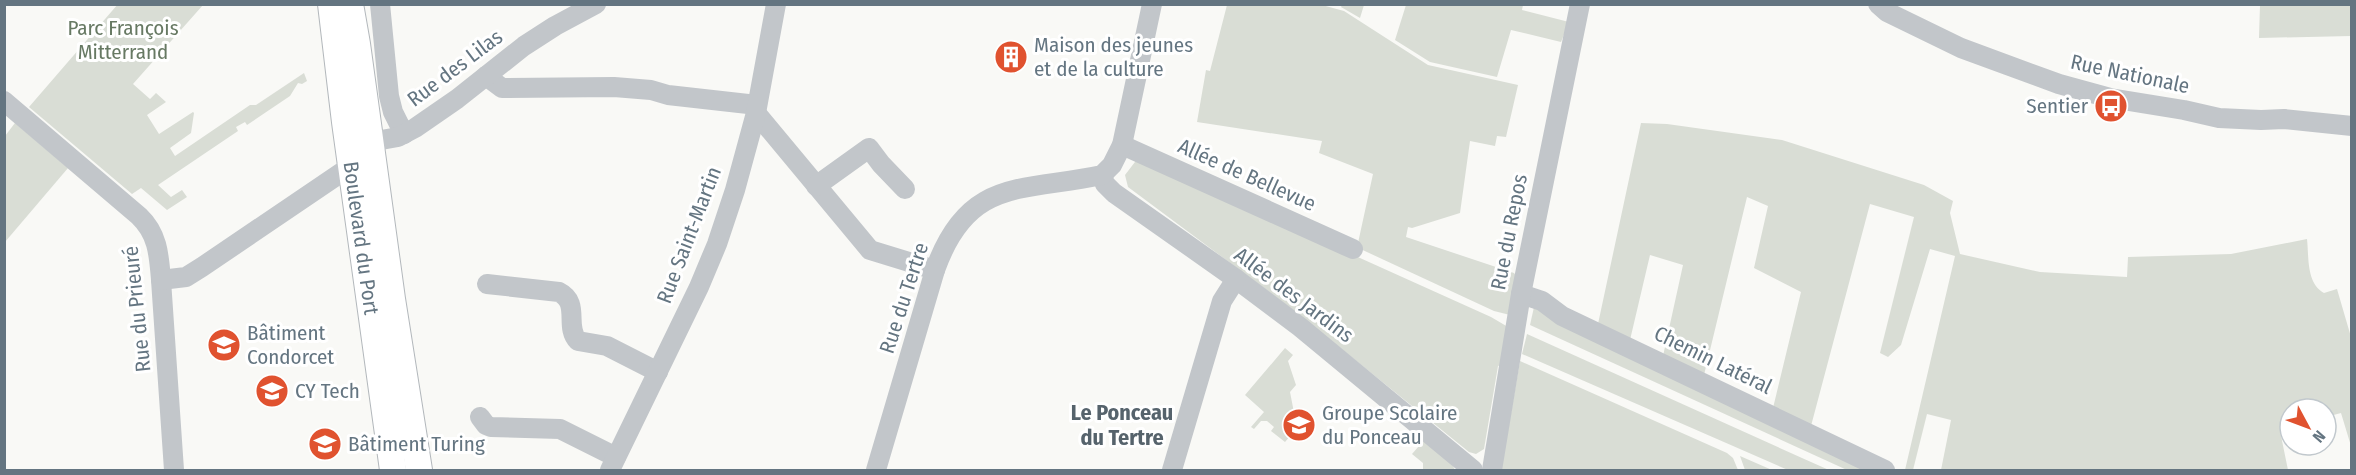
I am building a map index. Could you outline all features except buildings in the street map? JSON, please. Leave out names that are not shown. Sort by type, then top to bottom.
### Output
[{"type":"main road","name":"Boulevard du Port","points":[[331,4],[391,467]]},
{"type":"main road","name":"Boulevard du Port","points":[[353,12],[392,299],[419,471]]},
{"type":"street","points":[[380,4],[389,96],[393,112],[404,134]]},
{"type":"street","name":"Rue des Lilas","points":[[370,142],[404,134],[424,122],[531,41],[596,4]]},
{"type":"street","name":"Rue Saint-Martin","points":[[613,464],[699,287],[717,244],[735,190],[756,109],[776,4]]},
{"type":"street","points":[[1102,175],[1112,165],[1122,145],[1152,4]]},
{"type":"street","name":"Rue du Repos","points":[[1492,467],[1521,294],[1580,4]]},
{"type":"street","name":"Rue Nationale","points":[[1888,8],[1961,48],[2059,84],[2110,98],[2219,118],[2301,120],[2352,126]]},
{"type":"street","points":[[486,76],[502,88],[614,87],[756,109],[870,250],[935,270]]},
{"type":"street","name":"Rue du Prieuré","points":[[4,101],[148,224],[156,243],[162,280],[174,471]]},
{"type":"street","name":"Allée de Bellevue","points":[[1122,145],[1353,249]]},
{"type":"street","points":[[816,186],[869,148],[905,189]]},
{"type":"street","points":[[162,280],[186,277],[351,166]]},
{"type":"street","name":"Rue du Tertre","points":[[876,471],[940,254],[954,230],[980,204],[1013,188],[1102,175]]},
{"type":"street","name":"Allée des Jardins","points":[[1102,175],[1105,184],[1119,197],[1300,327],[1473,471]]},
{"type":"street","points":[[1172,471],[1222,301],[1236,279]]},
{"type":"street","points":[[487,284],[559,292],[567,297],[571,304],[573,335],[578,341],[613,348],[658,372]]},
{"type":"street","name":"Chemin Latéral","points":[[1521,294],[1537,298],[1562,316],[1885,471]]},
{"type":"street","points":[[480,417],[486,425],[491,427],[567,431],[613,464]]},
{"type":"street","name":"Allée des Jardins","points":[[1457,456],[1492,467]]},
{"type":"green space","name":"Parc François Mitterrand","points":[[118,4],[203,5],[133,84],[150,99],[156,93],[166,102],[147,115],[159,134],[194,113],[191,133],[170,148],[175,156],[250,105],[256,105],[304,73],[307,81],[302,84],[298,83],[290,96],[247,125],[245,122],[236,127],[238,131],[158,185],[171,197],[182,190],[187,197],[167,210],[141,188],[132,194],[29,107]]},
{"type":"green space","points":[[1342,4],[1364,5],[1360,18],[1341,7]]},
{"type":"green space","points":[[1227,5],[1322,5],[1344,11],[1428,65],[1518,85],[1506,137],[1497,136],[1495,146],[1470,141],[1460,213],[1412,228],[1408,227],[1406,237],[1514,273],[1517,277],[1510,315],[1494,311],[1354,246],[1358,243],[1373,174],[1319,153],[1322,141],[1197,122],[1206,70],[1210,71]]},
{"type":"green space","points":[[1406,5],[1523,5],[1522,10],[1569,22],[1561,42],[1511,30],[1497,77],[1430,62],[1395,40]]},
{"type":"green space","points":[[2260,5],[2351,5],[2351,36],[2259,38]]},
{"type":"green space","points":[[15,123],[68,168],[5,242],[5,136]]},
{"type":"green space","points":[[1641,123],[1667,124],[1782,140],[1924,185],[1953,201],[1950,213],[1960,254],[2040,272],[2127,277],[2128,257],[2231,254],[2307,239],[2311,276],[2314,283],[2324,293],[2337,289],[2351,337],[2351,446],[2341,413],[2338,414],[2338,397],[2278,397],[2278,457],[2285,457],[2288,470],[1941,470],[1951,420],[1927,414],[1913,470],[1905,470],[1955,256],[1930,249],[1901,345],[1888,357],[1880,353],[1914,217],[1870,204],[1811,426],[1773,408],[1801,292],[1754,268],[1768,206],[1747,197],[1704,375],[1663,356],[1683,265],[1650,255],[1630,340],[1598,324]]},
{"type":"green space","points":[[1138,158],[1491,317],[1508,327],[1501,365],[1498,366],[1484,449],[1476,454],[1469,452],[1292,309],[1128,187],[1125,175]]},
{"type":"green space","points":[[1534,307],[1870,470],[1847,470],[1530,325]]},
{"type":"green space","points":[[1527,334],[1829,470],[1788,470],[1522,354]]},
{"type":"green space","points":[[1285,348],[1293,355],[1288,361],[1296,385],[1290,392],[1297,428],[1285,442],[1271,431],[1274,427],[1267,421],[1261,421],[1254,429],[1251,427],[1264,412],[1245,395]]},
{"type":"green space","points":[[1520,361],[1727,453],[1733,458],[1738,470],[1501,470]]},
{"type":"green space","points":[[1426,438],[1455,470],[1423,470],[1423,463],[1412,454]]},
{"type":"green space","points":[[1740,456],[1772,470],[1745,470]]},
{"type":"place","name":"Maison des jeunes et de la culture","points":[[1011,57]]},
{"type":"place","name":"Sentier","points":[[2111,106]]},
{"type":"place","name":"Bâtiment Condorcet","points":[[224,345]]},
{"type":"place","name":"CY Tech","points":[[272,391]]},
{"type":"place","name":"Groupe Scolaire du Ponceau","points":[[1299,425]]},
{"type":"place","name":"Bâtiment Turing","points":[[325,444]]},
{"type":"district","name":"Le Ponceau du Tertre","points":[[1122,425]]}]
